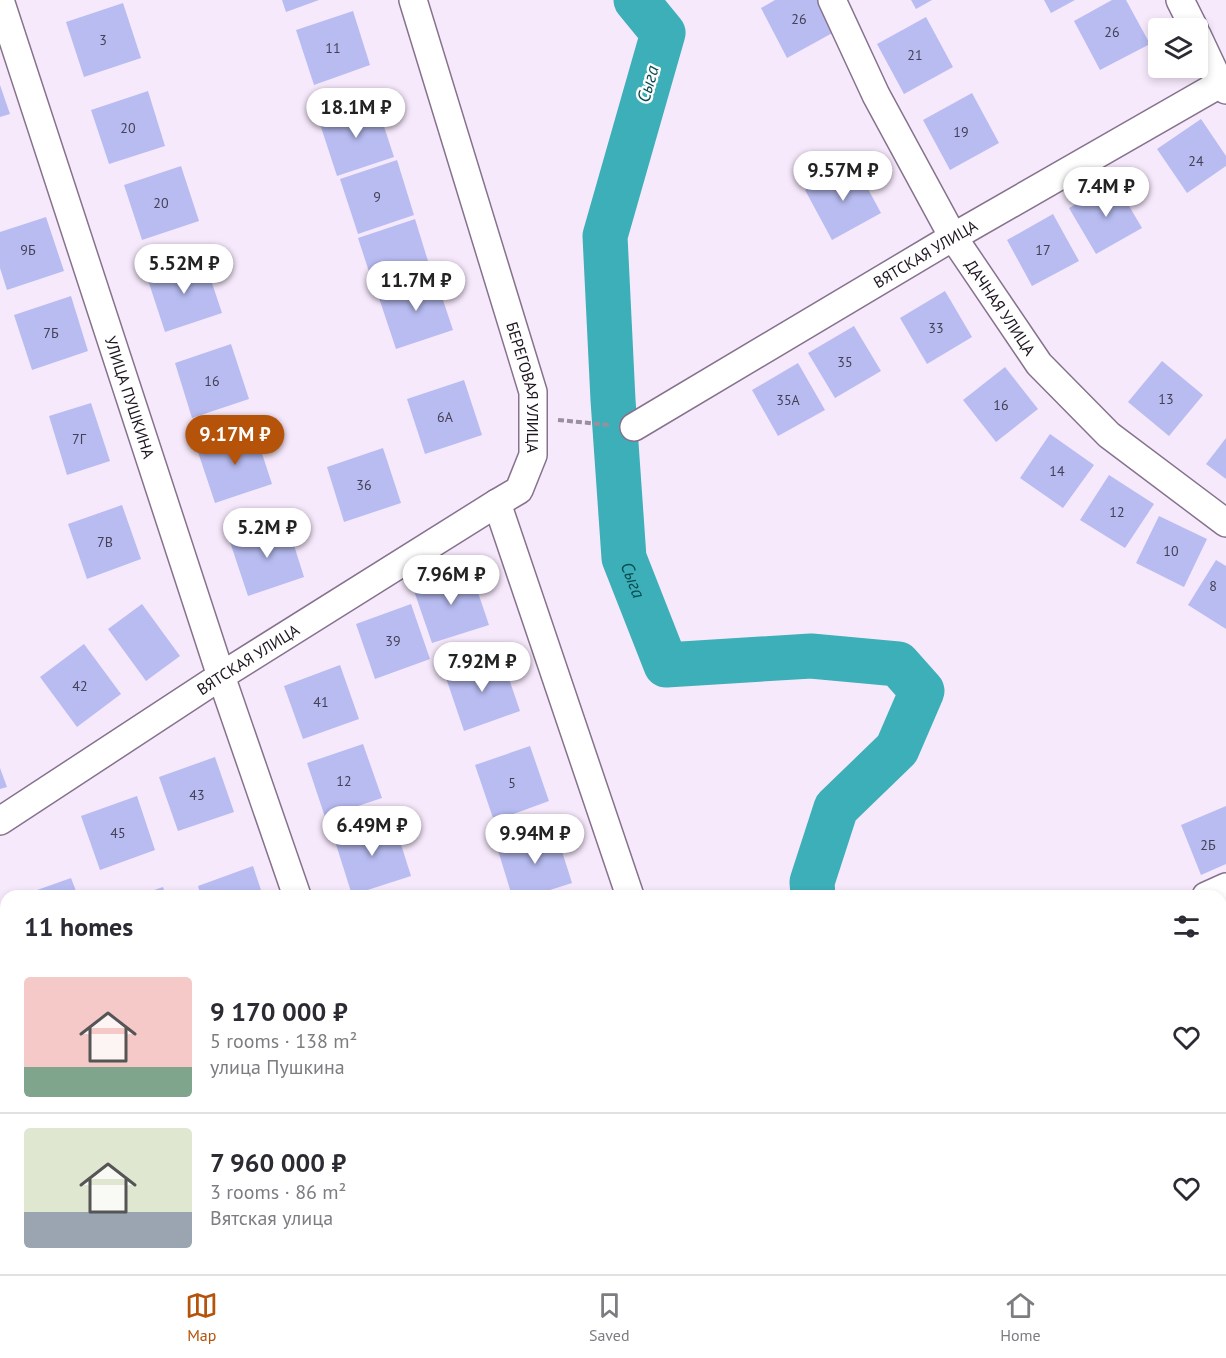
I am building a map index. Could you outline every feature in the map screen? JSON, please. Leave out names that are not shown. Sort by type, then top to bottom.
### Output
[{"type":"street","name":"УЛИЦА ПУШКИНА","points":[[0,0],[221,676],[295,890]]},
{"type":"street","name":"БЕРЕГОВАЯ УЛИЦА","points":[[413,0],[533,392],[533,455],[519,490],[497,503]]},
{"type":"street","name":"ДАЧНАЯ УЛИЦА","points":[[832,0],[876,95],[953,237],[1039,364],[1109,435],[1226,523]]},
{"type":"street","points":[[1180,0],[1189,18]]},
{"type":"street","points":[[1208,57],[1223,87]]},
{"type":"street","name":"ВЯТСКАЯ УЛИЦА","points":[[634,427],[953,237],[1223,87]]},
{"type":"street","name":"ВЯТСКАЯ УЛИЦА","points":[[0,821],[221,676],[497,503]]},
{"type":"street","points":[[497,503],[628,890]]},
{"type":"path","points":[[533,417],[634,427]]},
{"type":"building","points":[[282,0],[319,0],[286,12]]},
{"type":"building","points":[[775,0],[820,0],[836,31],[787,58],[761,8]]},
{"type":"building","points":[[911,0],[932,0],[916,9]]},
{"type":"building","points":[[1044,0],[1075,0],[1051,13]]},
{"type":"building","points":[[1112,0],[1126,0],[1148,40],[1148,45],[1100,70],[1074,21]]},
{"type":"building","points":[[123,3],[141,58],[84,77],[66,22]]},
{"type":"building","points":[[353,11],[370,65],[314,85],[296,30]]},
{"type":"building","points":[[926,17],[953,67],[904,94],[877,44]]},
{"type":"building","points":[[0,85],[10,114],[0,117]]},
{"type":"building","points":[[148,91],[165,146],[109,164],[91,110]]},
{"type":"building","points":[[972,93],[999,143],[950,170],[923,120]]},
{"type":"building","points":[[376,102],[394,157],[337,176],[319,121]]},
{"type":"building","points":[[1201,119],[1226,156],[1226,166],[1187,193],[1157,149]]},
{"type":"building","points":[[397,160],[414,215],[358,234],[340,179]]},
{"type":"building","points":[[854,163],[881,213],[832,240],[805,190]]},
{"type":"building","points":[[181,166],[199,221],[142,240],[124,185]]},
{"type":"building","points":[[1115,182],[1142,228],[1096,254],[1069,208]]},
{"type":"building","points":[[1053,214],[1079,261],[1032,286],[1007,240]]},
{"type":"building","points":[[46,217],[64,271],[7,290],[0,268],[0,232]]},
{"type":"building","points":[[415,219],[432,274],[376,293],[358,238]]},
{"type":"building","points":[[204,259],[222,313],[165,332],[147,277]]},
{"type":"building","points":[[435,276],[453,330],[396,349],[378,295]]},
{"type":"building","points":[[945,291],[972,337],[927,364],[900,318]]},
{"type":"building","points":[[71,296],[88,351],[32,370],[14,315]]},
{"type":"building","points":[[854,326],[881,371],[835,398],[808,353]]},
{"type":"building","points":[[231,344],[249,399],[192,418],[175,363]]},
{"type":"building","points":[[1162,361],[1203,395],[1169,436],[1128,402]]},
{"type":"building","points":[[798,363],[825,410],[778,436],[752,390]]},
{"type":"building","points":[[1005,367],[1038,409],[996,442],[963,400]]},
{"type":"building","points":[[464,380],[482,435],[425,454],[407,399]]},
{"type":"building","points":[[91,403],[110,461],[67,475],[49,416]]},
{"type":"building","points":[[254,429],[272,484],[215,503],[197,449]]},
{"type":"building","points":[[1050,434],[1094,465],[1063,508],[1020,478]]},
{"type":"building","points":[[1226,438],[1226,479],[1206,464]]},
{"type":"building","points":[[383,448],[401,503],[344,522],[327,467]]},
{"type":"building","points":[[1109,475],[1154,504],[1125,548],[1080,520]]},
{"type":"building","points":[[122,505],[141,559],[87,579],[68,524]]},
{"type":"building","points":[[1159,516],[1207,539],[1184,587],[1136,563]]},
{"type":"building","points":[[287,523],[304,577],[248,596],[230,542]]},
{"type":"building","points":[[1216,560],[1226,566],[1226,629],[1188,605]]},
{"type":"building","points":[[470,569],[489,625],[432,643],[413,588]]},
{"type":"building","points":[[142,604],[180,656],[146,681],[108,629]]},
{"type":"building","points":[[411,604],[430,659],[375,679],[356,624]]},
{"type":"building","points":[[84,644],[121,694],[77,727],[40,677]]},
{"type":"building","points":[[501,655],[520,711],[464,731],[445,675]]},
{"type":"building","points":[[340,665],[359,719],[303,739],[284,686]]},
{"type":"building","points":[[363,744],[382,798],[325,817],[307,763]]},
{"type":"building","points":[[530,746],[549,801],[494,821],[475,765]]},
{"type":"building","points":[[215,757],[234,812],[178,831],[159,777]]},
{"type":"building","points":[[0,768],[7,787],[0,789]]},
{"type":"building","points":[[137,796],[155,850],[100,870],[81,816]]},
{"type":"building","points":[[1226,806],[1226,864],[1201,875],[1181,825]]},
{"type":"building","points":[[393,819],[411,876],[368,890],[350,890],[334,838]]},
{"type":"building","points":[[555,829],[572,883],[550,890],[510,890],[497,847]]},
{"type":"building","points":[[253,866],[261,890],[199,890],[198,886]]},
{"type":"building","points":[[71,878],[76,890],[37,890]]},
{"type":"waterway","name":"Сыга","points":[[636,0],[663,33],[605,236],[624,558],[666,665],[811,656],[898,664],[922,691],[897,749],[836,808],[812,882],[813,890]]}]
